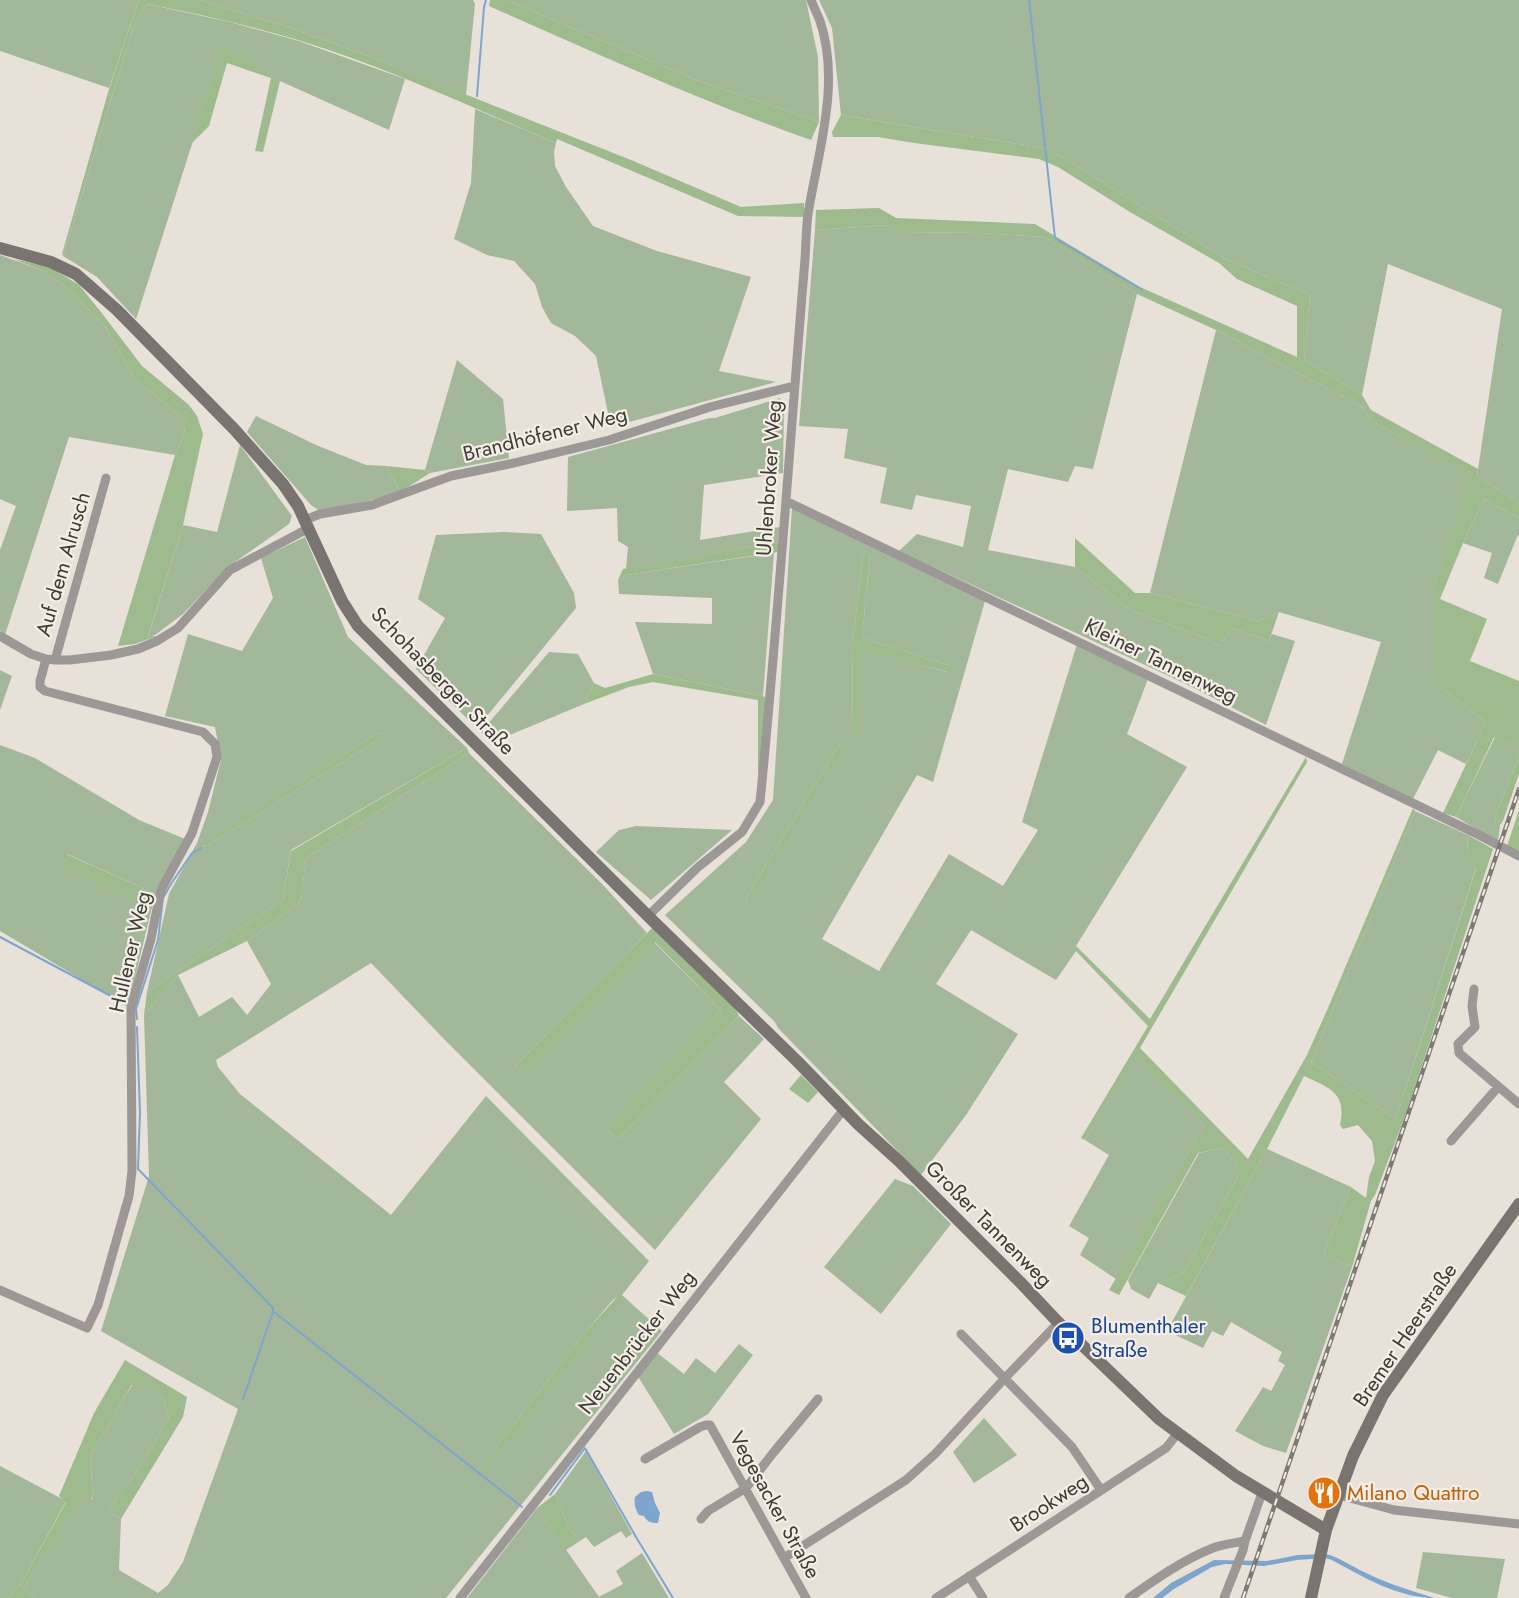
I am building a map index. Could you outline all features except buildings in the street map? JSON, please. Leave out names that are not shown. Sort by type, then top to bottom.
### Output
[{"type":"street","name":"Uhlenbroker Weg","points":[[648,915],[697,868],[742,832],[760,802],[808,218],[823,138],[828,82],[825,44],[812,0]]},
{"type":"street","name":"Schohasberger Straße","points":[[0,248],[51,262],[76,274],[166,360],[262,459],[283,484],[307,524],[342,601],[358,626],[648,915]]},
{"type":"street","name":"Brandhöfener Weg","points":[[0,636],[31,654],[50,660],[111,655],[138,649],[178,628],[230,570],[320,514],[372,505],[451,476],[514,464],[609,440],[710,407],[794,386]]},
{"type":"street","name":"Auf dem Alrusch","points":[[50,660],[106,477]]},
{"type":"street","name":"Kleiner Tannenweg","points":[[786,501],[1519,856]]},
{"type":"street","name":"Hullener Weg","points":[[0,1290],[87,1328],[98,1305],[129,1197],[132,1171],[131,1008],[151,939],[162,888],[192,833],[217,757],[215,744],[203,732],[45,691],[40,687],[40,681],[50,660]]},
{"type":"street","name":"Großer Tannenweg","points":[[648,915],[1159,1419],[1217,1463],[1262,1493],[1326,1530]]},
{"type":"street","points":[[1474,989],[1472,1006],[1475,1027],[1459,1042],[1459,1053],[1519,1104]]},
{"type":"street","points":[[1451,1141],[1498,1087]]},
{"type":"street","name":"Neuenbrücker Weg","points":[[460,1598],[844,1109]]},
{"type":"street","name":"Bremer Heerstraße","points":[[1311,1598],[1326,1530],[1353,1456],[1383,1395],[1519,1204]]},
{"type":"street","points":[[784,1558],[906,1480],[935,1454],[1059,1322]]},
{"type":"street","points":[[961,1334],[1072,1447],[1101,1490]]},
{"type":"street","points":[[701,1519],[708,1511],[746,1488],[818,1400]]},
{"type":"street","name":"Vegesacker Straße","points":[[645,1459],[700,1427],[710,1425],[806,1598]]},
{"type":"street","name":"Brookweg","points":[[936,1598],[1166,1448],[1177,1434]]},
{"type":"street","points":[[1224,1598],[1262,1493]]},
{"type":"street","points":[[1339,1495],[1394,1510],[1519,1524]]},
{"type":"street","points":[[1129,1598],[1202,1552],[1215,1547],[1244,1545]]},
{"type":"street","points":[[969,1576],[983,1598]]},
{"type":"green space","points":[[0,0],[139,0],[109,88],[0,51]]},
{"type":"green space","points":[[139,0],[200,0],[288,27],[366,55],[631,160],[741,207],[804,203],[804,217],[738,216],[557,139],[556,143],[363,62],[298,40],[147,4],[135,21],[63,256],[109,89]]},
{"type":"green space","points":[[200,0],[473,0],[475,4],[466,95],[288,27]]},
{"type":"green space","points":[[490,0],[506,0],[696,80],[819,122],[811,140],[770,125],[648,76],[489,6]]},
{"type":"green space","points":[[506,0],[806,0],[818,57],[819,122],[696,80]]},
{"type":"green space","points":[[819,0],[1519,0],[1519,503],[1477,476],[1502,309],[1388,264],[1362,395],[1304,360],[1310,295],[1226,259],[1049,149],[841,115],[832,28]]},
{"type":"green space","points":[[147,4],[230,22],[299,41],[405,79],[389,130],[280,81],[221,45],[136,319],[97,277],[63,256],[135,21]]},
{"type":"green space","points":[[221,44],[280,81],[263,152],[255,151],[271,78],[227,63],[209,126],[192,143]]},
{"type":"green space","points":[[475,109],[556,143],[555,166],[566,187],[593,226],[657,251],[751,277],[719,371],[776,382],[611,427],[596,356],[575,336],[551,323],[542,307],[535,284],[514,261],[487,255],[454,239],[471,183]]},
{"type":"green space","points":[[841,115],[1049,149],[1226,259],[1310,295],[1304,360],[1362,395],[1371,410],[1478,469],[1477,476],[1519,503],[1519,518],[1484,499],[1440,599],[1487,619],[1470,661],[1519,681],[1519,745],[1494,737],[1456,817],[1443,813],[1486,722],[1441,688],[1433,670],[1433,588],[1471,477],[1370,420],[1363,407],[1216,330],[1137,294],[1045,237],[900,232],[886,225],[815,230],[816,210],[879,208],[896,218],[1035,224],[1140,287],[1297,357],[1297,306],[1237,279],[1219,263],[1058,167],[1039,159],[878,137],[833,137],[832,132]]},
{"type":"green space","points":[[886,225],[901,232],[1045,237],[1137,294],[1093,469],[1075,466],[1068,482],[1008,469],[988,550],[1075,567],[1131,610],[1210,640],[1218,646],[1233,628],[1269,641],[1272,634],[1295,641],[1266,725],[1186,684],[899,551],[917,534],[963,547],[971,506],[916,495],[912,510],[880,503],[887,468],[844,458],[848,429],[799,426],[815,230]]},
{"type":"green space","points":[[0,255],[41,270],[69,289],[106,328],[135,379],[185,420],[183,438],[175,455],[69,437],[5,635],[0,631],[0,550],[16,506],[0,499]]},
{"type":"green space","points":[[13,259],[50,267],[79,285],[142,366],[189,405],[197,416],[203,434],[183,525],[148,636],[157,636],[135,644],[118,646],[175,455],[183,438],[185,420],[135,379],[106,328],[69,289],[41,270]]},
{"type":"green space","points":[[1216,330],[1363,407],[1370,420],[1472,477],[1433,588],[1441,688],[1486,722],[1466,764],[1438,750],[1413,799],[1342,764],[1381,642],[1279,612],[1258,621],[1150,593]]},
{"type":"green space","points":[[457,360],[503,399],[509,458],[430,473],[425,470]]},
{"type":"green space","points":[[780,398],[784,405],[783,473],[704,485],[700,540],[780,527],[778,542],[626,569],[628,547],[618,541],[617,508],[567,511],[568,457],[715,418]]},
{"type":"green space","points":[[256,416],[316,445],[366,465],[386,466],[400,492],[320,511],[311,505],[247,432]]},
{"type":"green space","points":[[240,445],[292,516],[289,524],[228,567],[183,614],[155,635],[148,637],[183,525],[217,532]]},
{"type":"green space","points":[[386,466],[425,470],[430,473],[400,492]]},
{"type":"green space","points":[[1484,499],[1519,518],[1519,534],[1498,584],[1484,578],[1492,553],[1463,543]]},
{"type":"green space","points":[[792,508],[985,601],[933,782],[917,775],[822,939],[879,971],[949,854],[1003,886],[1038,830],[1022,822],[1077,644],[1148,679],[1127,734],[1187,767],[1076,946],[1076,951],[1056,980],[971,930],[936,984],[1018,1034],[966,1115],[921,1175],[778,1028],[775,1022],[665,915],[746,842],[773,800]],"holes":[[[866,551],[870,554],[862,638],[948,665],[947,672],[861,650],[852,730],[853,640],[863,555]],[[843,743],[746,902],[839,745]]]},
{"type":"green space","points":[[503,532],[541,534],[574,593],[576,608],[477,728],[416,669],[445,618],[418,599],[436,535]]},
{"type":"green space","points":[[305,537],[348,637],[467,748],[291,850],[283,900],[147,992],[169,894],[197,843],[208,812],[221,760],[215,727],[165,716],[188,634],[242,651],[273,598],[261,558]],"holes":[[[378,733],[383,734],[378,740],[207,846],[201,845]]]},
{"type":"green space","points":[[1075,538],[1135,593],[1150,593],[1258,621],[1279,612],[1269,641],[1233,628],[1218,646],[1210,640],[1131,610],[1075,567]]},
{"type":"green space","points":[[778,542],[778,552],[626,575],[618,580],[623,569]]},
{"type":"green space","points":[[866,551],[870,554],[862,638],[948,665],[952,669],[948,672],[861,651],[861,732],[856,738],[852,731],[853,640],[863,555]]},
{"type":"green space","points":[[774,553],[763,696],[653,674],[635,622],[712,624],[712,598],[619,594],[618,580],[626,575]]},
{"type":"green space","points":[[549,652],[578,654],[594,683],[584,704],[491,743],[481,732]]},
{"type":"green space","points":[[0,670],[12,676],[0,710]]},
{"type":"green space","points":[[653,674],[763,696],[769,701],[760,774],[758,773],[758,700],[653,682],[629,687],[584,704],[594,683],[605,688]]},
{"type":"green space","points":[[378,733],[384,734],[378,740],[207,846],[200,845]]},
{"type":"green space","points":[[1495,737],[1519,745],[1519,756],[1495,817],[1496,824],[1500,825],[1498,842],[1456,817]]},
{"type":"green space","points":[[843,743],[844,746],[751,899],[746,903],[747,897],[839,745]]},
{"type":"green space","points":[[0,745],[35,758],[139,820],[185,839],[156,894],[67,854],[61,865],[151,911],[128,1007],[0,931]]},
{"type":"green space","points":[[467,748],[469,753],[306,858],[301,901],[247,941],[178,975],[144,1015],[147,992],[283,900],[291,851]]},
{"type":"green space","points":[[469,753],[604,886],[647,933],[515,1066],[522,1074],[654,942],[721,1010],[607,1130],[618,1139],[739,1016],[764,1039],[724,1082],[761,1119],[655,1250],[371,963],[216,1060],[218,1067],[240,1094],[391,1215],[486,1096],[649,1261],[622,1295],[662,1331],[446,1598],[35,1598],[23,1588],[84,1495],[92,1500],[90,1456],[123,1398],[133,1385],[144,1384],[163,1397],[169,1418],[138,1470],[109,1511],[121,1519],[119,1570],[158,1593],[168,1585],[183,1562],[238,1409],[101,1331],[149,1176],[144,1015],[178,975],[199,1017],[232,997],[247,1015],[271,984],[247,941],[301,901],[306,858]],"holes":[[[620,1295],[486,1460],[587,1330]]]},
{"type":"green space","points":[[1519,756],[1519,774],[1503,821],[1500,825],[1496,825],[1495,817]]},
{"type":"green space","points":[[1306,757],[1307,762],[1140,1048],[1248,1159],[1307,1055],[1413,808],[1415,811],[1311,1062],[1396,1119],[1476,869],[1467,852],[1468,835],[1493,849],[1407,1111],[1371,1201],[1352,1267],[1324,1253],[1351,1187],[1366,1198],[1369,1177],[1375,1161],[1372,1141],[1358,1125],[1343,1129],[1340,1125],[1341,1105],[1338,1098],[1328,1088],[1304,1076],[1267,1149],[1186,1296],[1158,1283],[1183,1274],[1238,1177],[1238,1166],[1223,1148],[1198,1153],[1119,1295],[1109,1290],[1204,1125],[1135,1058],[1085,1140],[1081,1138],[1148,1026],[1076,951],[1076,946],[1150,1019]]},
{"type":"green space","points":[[1519,810],[1519,851],[1507,846]]},
{"type":"green space","points":[[1415,811],[1468,835],[1467,852],[1476,868],[1396,1119],[1311,1062]]},
{"type":"green space","points":[[636,826],[732,830],[651,900],[596,852],[619,830]]},
{"type":"green space","points":[[66,854],[156,894],[151,911],[60,866]]},
{"type":"green space","points":[[655,925],[735,1007],[739,1016],[618,1139],[606,1129],[721,1010],[655,942],[522,1075],[515,1066]]},
{"type":"green space","points":[[1135,1057],[1204,1125],[1116,1279],[1080,1255],[1089,1238],[1069,1226],[1109,1155],[1085,1140]]},
{"type":"green space","points":[[801,1075],[818,1092],[808,1103],[789,1089]]},
{"type":"green space","points":[[1223,1148],[1238,1166],[1238,1177],[1183,1274],[1158,1283],[1149,1299],[1131,1289],[1128,1280],[1199,1153]]},
{"type":"green space","points":[[1267,1149],[1351,1187],[1324,1253],[1352,1267],[1286,1453],[1263,1446],[1235,1431],[1263,1387],[1271,1391],[1285,1365],[1278,1361],[1282,1352],[1231,1322],[1223,1336],[1212,1331],[1203,1348],[1167,1331]]},
{"type":"green space","points":[[895,1179],[913,1186],[951,1224],[881,1314],[824,1267]]},
{"type":"green space","points":[[620,1294],[622,1298],[493,1462],[486,1470],[482,1470],[482,1465],[587,1330]]},
{"type":"green space","points":[[739,1344],[753,1355],[708,1414],[674,1434],[637,1375],[656,1352],[684,1374],[696,1358],[715,1373]]},
{"type":"green space","points":[[125,1360],[187,1397],[183,1417],[121,1519],[109,1511],[138,1470],[169,1418],[163,1397],[144,1385],[132,1385],[90,1456],[93,1495],[91,1500],[84,1496],[23,1588],[35,1598],[9,1598],[21,1584],[66,1502],[59,1496],[94,1413]]},
{"type":"green space","points":[[984,1418],[1017,1455],[974,1483],[953,1452]]},
{"type":"green space","points":[[586,1451],[632,1534],[626,1538],[621,1531],[594,1547],[586,1537],[580,1541],[569,1528],[555,1494]]},
{"type":"green space","points":[[0,1466],[66,1501],[21,1584],[9,1598],[0,1598]]},
{"type":"green space","points":[[555,1494],[569,1528],[580,1541],[566,1550],[537,1508]]},
{"type":"green space","points":[[537,1508],[599,1597],[623,1584],[616,1571],[642,1553],[669,1598],[467,1598]]},
{"type":"green space","points":[[1423,1552],[1505,1559],[1497,1598],[1452,1598],[1416,1588]]},
{"type":"water","points":[[647,1491],[652,1492],[660,1513],[658,1523],[648,1521],[644,1516],[639,1515],[636,1509],[635,1497]]},
{"type":"water","points":[[1326,1554],[1381,1580],[1435,1598],[1394,1590],[1325,1558],[1264,1566],[1225,1564],[1212,1567],[1162,1598],[1153,1598],[1171,1583],[1214,1560],[1267,1561],[1298,1555]]},
{"type":"waterway","points":[[477,96],[486,0]]},
{"type":"waterway","points":[[1029,0],[1055,238],[1141,289]]},
{"type":"waterway","points":[[137,1019],[136,1009],[158,940],[163,898],[192,853],[201,848]]},
{"type":"waterway","points":[[0,937],[124,1003]]},
{"type":"waterway","points":[[137,1027],[140,1113],[138,1169],[273,1308],[243,1399]]},
{"type":"waterway","points":[[274,1312],[522,1507]]},
{"type":"waterway","points":[[550,1495],[585,1448],[673,1598]]},
{"type":"railway","points":[[1243,1598],[1519,789]]},
{"type":"place","name":"Blumenthaler Straße","points":[[1068,1338]]},
{"type":"place","name":"Milano Quattro","points":[[1324,1493]]}]
